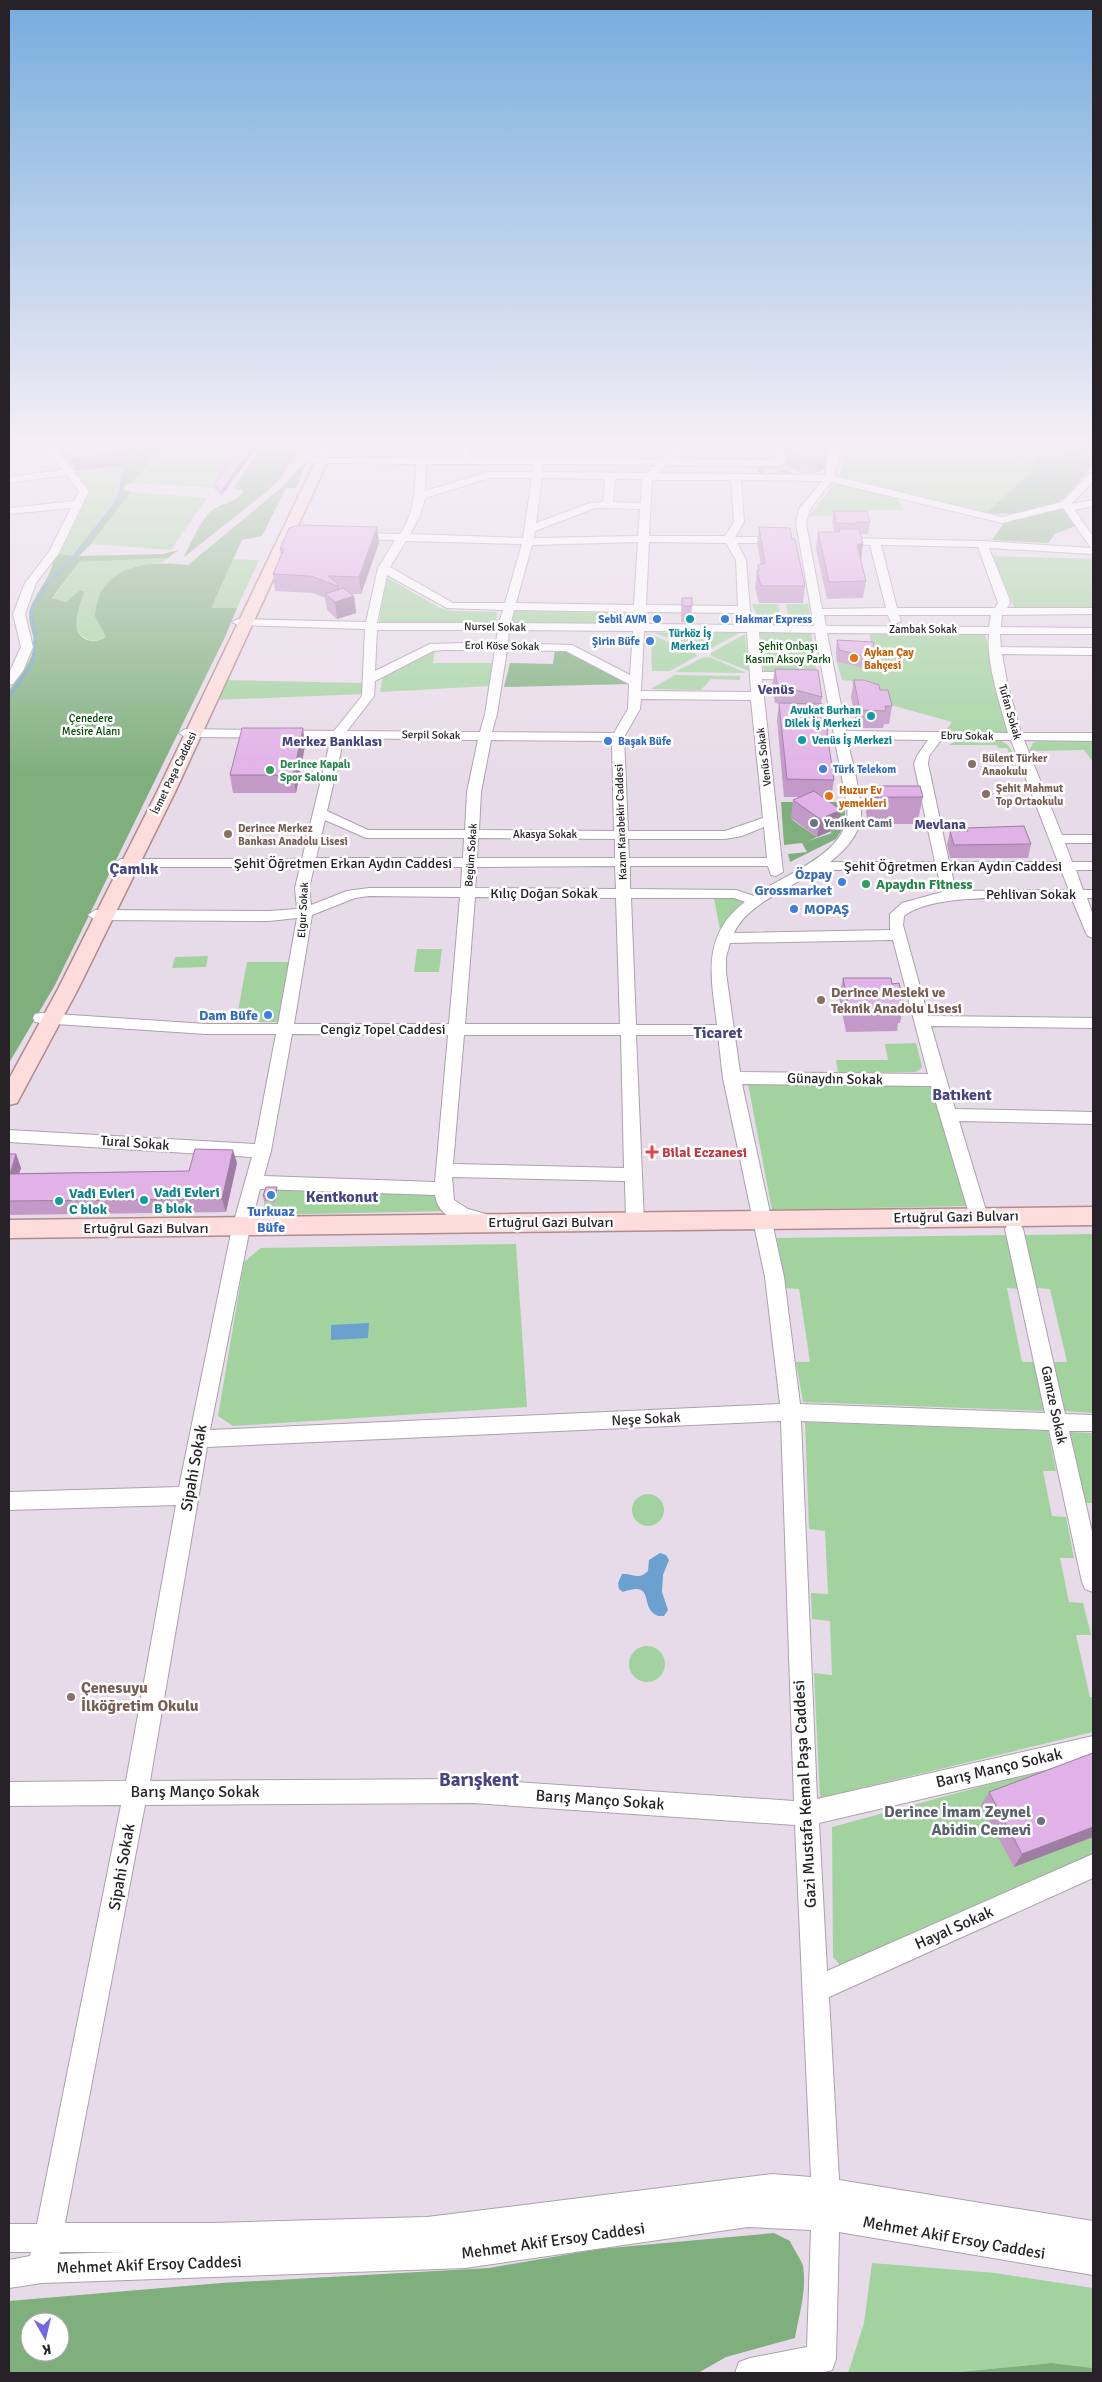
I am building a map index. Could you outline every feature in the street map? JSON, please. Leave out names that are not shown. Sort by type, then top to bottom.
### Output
[{"type":"main road","name":"İsmet Paşa Caddesi","points":[[9,1098],[47,1018],[126,863],[241,622],[279,554]]},
{"type":"main road","name":"İsmet Paşa Caddesi","points":[[9,1074],[47,1018]]},
{"type":"main road","name":"Ertuğrul Gazi Bulvarı","points":[[9,1230],[240,1232],[764,1226],[979,1217],[1093,1216]]},
{"type":"main road","name":"Ertuğrul Gazi Bulvarı","points":[[9,1240],[493,1222],[635,1222],[764,1226],[1014,1229],[1093,1228]]},
{"type":"street","points":[[9,681],[18,671],[26,647],[19,614],[14,611],[31,583],[53,554]]},
{"type":"street","name":"Elgur Sokak","points":[[254,1182],[262,1151],[305,914],[302,888],[339,733],[368,696],[371,626],[383,568],[391,554]]},
{"type":"street","name":"Begüm Sokak","points":[[443,1189],[471,863],[474,792],[491,714],[504,627],[521,574],[525,554]]},
{"type":"street","points":[[618,737],[634,709],[642,554]]},
{"type":"street","points":[[738,554],[741,560],[744,610],[753,628]]},
{"type":"street","name":"Gazi Mustafa Kemal Paşa Caddesi","points":[[750,2373],[821,2359],[825,2204],[806,1814],[791,1412],[785,1349],[764,1226],[731,1078],[719,953],[724,938],[731,926],[755,902],[777,885],[813,866],[842,842],[854,819],[840,735],[819,676],[820,628],[811,554]]},
{"type":"street","points":[[878,554],[896,629]]},
{"type":"street","name":"Tufan Sokak","points":[[986,554],[1004,602],[998,611],[995,629],[995,650],[1016,737],[1066,866],[1086,894],[1093,933]]},
{"type":"street","points":[[383,568],[446,605],[509,608],[744,610]]},
{"type":"street","points":[[817,612],[1093,611]]},
{"type":"street","name":"Nursel Sokak","points":[[241,622],[371,626],[753,628]]},
{"type":"street","name":"Zambak Sokak","points":[[753,628],[1093,631]]},
{"type":"street","name":"Venüs Sokak","points":[[753,628],[757,696],[777,885]]},
{"type":"street","name":"Erol Köse Sokak","points":[[368,679],[430,648],[444,646],[568,648],[636,689]]},
{"type":"street","points":[[995,650],[1093,651]]},
{"type":"street","points":[[756,675],[819,676]]},
{"type":"street","points":[[636,689],[757,696]]},
{"type":"street","name":"Serpil Sokak","points":[[189,733],[618,737]]},
{"type":"street","name":"Ebru Sokak","points":[[840,735],[1093,737]]},
{"type":"street","points":[[937,736],[923,756],[921,764],[950,895]]},
{"type":"street","name":"Kazım Karabekir Caddesi","points":[[618,737],[635,1222]]},
{"type":"street","name":"Akasya Sokak","points":[[321,813],[366,834],[725,835],[737,833],[771,820]]},
{"type":"street","points":[[1056,839],[1093,839]]},
{"type":"street","name":"Şehit Öğretmen Erkan Aydın Caddesi","points":[[126,863],[776,862]]},
{"type":"street","name":"Şehit Öğretmen Erkan Aydın Caddesi","points":[[813,866],[1093,866]]},
{"type":"street","name":"Kılıç Doğan Sokak","points":[[100,915],[268,916],[305,914],[329,905],[344,896],[358,893],[742,894],[755,902]]},
{"type":"street","name":"Pehlivan Sokak","points":[[979,1217],[938,1080],[896,919],[901,910],[922,900],[950,895],[1086,894]]},
{"type":"street","points":[[724,938],[899,935]]},
{"type":"street","name":"Cengiz Topel Caddesi","points":[[47,1018],[178,1029],[725,1030]]},
{"type":"street","points":[[922,1021],[1093,1023]]},
{"type":"street","name":"Günaydın Sokak","points":[[731,1078],[938,1080]]},
{"type":"street","points":[[948,1114],[1093,1118]]},
{"type":"street","name":"Tural Sokak","points":[[9,1136],[262,1151]]},
{"type":"street","points":[[444,1170],[633,1175]]},
{"type":"street","points":[[254,1182],[443,1189],[444,1198],[451,1208],[493,1222]]},
{"type":"street","name":"Sipahi Sokak","points":[[42,2269],[136,1792],[198,1439],[240,1232],[254,1182]]},
{"type":"street","name":"Gamze Sokak","points":[[1014,1229],[1093,1582]]},
{"type":"street","name":"Neşe Sokak","points":[[198,1439],[791,1412],[1093,1422]]},
{"type":"street","points":[[9,1501],[188,1496]]},
{"type":"street","name":"Barış Manço Sokak","points":[[9,1794],[473,1791],[806,1814],[1093,1747]]},
{"type":"street","name":"Hayal Sokak","points":[[814,1990],[1093,1866]]},
{"type":"street","name":"Mehmet Akif Ersoy Caddesi","points":[[9,2238],[214,2237],[427,2231],[772,2188],[825,2204],[1093,2261]]},
{"type":"street","name":"Mehmet Akif Ersoy Caddesi","points":[[9,2274],[42,2269],[465,2254],[748,2213],[825,2204],[1093,2235]]},
{"type":"green space","name":"Çenedere Mesire Alanı","points":[[54,554],[74,556],[75,554],[81,554],[79,556],[173,554],[168,558],[79,562],[52,598],[66,602],[79,591],[84,593],[76,625],[81,636],[87,640],[97,641],[106,637],[95,617],[98,600],[105,586],[115,576],[141,566],[156,564],[188,565],[201,554],[236,554],[211,608],[237,608],[225,637],[55,985],[9,1063],[9,691],[26,667],[33,653],[34,640],[29,613],[51,569]]},
{"type":"green space","points":[[992,556],[1093,559],[1093,607],[1014,607]]},
{"type":"green space","points":[[168,558],[163,562],[131,568],[95,617],[106,637],[100,640],[89,640],[80,634],[77,629],[77,613],[84,593],[66,602],[52,599],[79,562]]},
{"type":"green space","points":[[233,559],[259,560],[237,608],[211,608]]},
{"type":"green space","points":[[386,577],[440,608],[454,611],[497,612],[496,624],[379,623]]},
{"type":"green space","points":[[752,604],[778,604],[781,624],[762,620]]},
{"type":"green space","points":[[786,604],[808,604],[812,624],[789,624],[789,621],[797,620],[796,615],[788,615]]},
{"type":"green space","points":[[513,611],[630,613],[630,626],[512,624]]},
{"type":"green space","points":[[869,630],[979,631],[985,634],[1009,733],[945,732],[952,722],[855,695],[852,681],[842,680],[837,662],[870,670],[871,643]]},
{"type":"green space","name":"Şehit Onbaşı Kasım Aksoy Parkı","points":[[760,631],[811,632],[817,673],[764,673]]},
{"type":"green space","points":[[647,633],[695,653],[697,656],[670,671],[652,671],[651,638],[648,638]]},
{"type":"green space","points":[[655,633],[739,633],[708,650],[699,650]]},
{"type":"green space","points":[[745,634],[749,671],[711,656],[711,653]]},
{"type":"green space","points":[[435,648],[433,663],[493,663],[489,686],[380,692],[383,676]]},
{"type":"green space","points":[[555,649],[571,651],[629,684],[504,687],[510,663],[553,664]]},
{"type":"green space","points":[[710,657],[746,673],[675,672],[702,658]]},
{"type":"green space","points":[[675,675],[740,676],[740,680],[711,679],[701,690],[651,689]]},
{"type":"green space","points":[[223,680],[363,683],[364,694],[214,700]]},
{"type":"green space","points":[[1000,740],[1008,745],[1014,755],[1010,755],[1007,748],[998,748],[997,745],[949,745],[956,741]]},
{"type":"green space","points":[[1040,740],[1093,740],[1093,762],[1084,750],[1029,751],[1033,743]]},
{"type":"green space","points":[[781,802],[844,802],[846,823],[836,839],[790,862],[788,854],[807,852],[802,843],[784,845]],"holes":[[[791,819],[838,828],[830,832],[832,833],[808,841],[817,837]]]},
{"type":"green space","points":[[742,897],[745,899],[720,930],[714,898]]},
{"type":"green space","points":[[417,949],[442,949],[439,972],[414,972]]},
{"type":"green space","points":[[208,956],[206,967],[172,968],[175,957]]},
{"type":"green space","points":[[247,962],[292,962],[281,1022],[236,1022]]},
{"type":"green space","points":[[916,1043],[922,1066],[921,1069],[915,1072],[838,1073],[836,1060],[888,1060],[885,1044]]},
{"type":"green space","points":[[748,1084],[933,1086],[967,1206],[772,1210]]},
{"type":"green space","points":[[278,1189],[438,1194],[447,1211],[264,1215],[264,1201],[275,1202]]},
{"type":"green space","points":[[1093,1234],[1093,1413],[1064,1411],[1054,1362],[1067,1362],[1050,1289],[1036,1288],[1024,1235]]},
{"type":"green space","points":[[1008,1235],[1020,1289],[1007,1288],[1022,1362],[1036,1362],[1046,1411],[803,1402],[796,1362],[810,1362],[799,1289],[784,1288],[777,1238]]},
{"type":"green space","points":[[516,1244],[527,1407],[233,1426],[218,1416],[244,1262],[261,1248]]},
{"type":"green space","points":[[805,1422],[1048,1431],[1056,1471],[1043,1471],[1052,1516],[1066,1517],[1074,1558],[1060,1558],[1069,1602],[1083,1603],[1091,1635],[1076,1635],[1090,1697],[1093,1697],[1093,1732],[820,1798],[814,1673],[832,1675],[830,1621],[812,1619],[811,1593],[828,1594],[825,1531],[809,1529]]},
{"type":"green space","points":[[1069,1432],[1093,1433],[1093,1503],[1086,1503]]},
{"type":"green space","points":[[648,1494],[654,1495],[659,1499],[663,1504],[663,1516],[659,1521],[654,1525],[648,1526],[642,1525],[637,1521],[633,1516],[632,1510],[633,1504],[637,1499],[642,1495]]},
{"type":"green space","points":[[647,1646],[660,1651],[665,1664],[660,1677],[647,1682],[634,1677],[629,1664],[634,1651]]},
{"type":"green space","points":[[1093,1756],[1093,1858],[849,1964],[841,1966],[833,1957],[832,1827]]},
{"type":"green space","points":[[774,2233],[790,2241],[801,2261],[804,2275],[803,2293],[795,2338],[726,2357],[698,2373],[9,2373],[9,2301],[221,2283],[489,2268],[599,2249]]},
{"type":"green space","points":[[872,2263],[995,2273],[1093,2288],[1093,2368],[1051,2363],[948,2373],[848,2373],[864,2323]]},
{"type":"green space","points":[[1051,2363],[1093,2368],[1093,2373],[948,2373]]},
{"type":"water","points":[[369,1323],[368,1338],[331,1340],[331,1325]]},
{"type":"water","points":[[660,1553],[666,1555],[669,1560],[663,1575],[662,1592],[668,1610],[664,1616],[658,1616],[652,1612],[644,1592],[633,1589],[623,1592],[619,1589],[618,1583],[622,1574],[641,1576],[644,1574],[648,1571],[649,1560]]},
{"type":"building","points":[[282,554],[367,554],[359,577],[328,576],[338,584],[337,586],[311,576],[273,574]]},
{"type":"building","points":[[764,554],[798,554],[805,586],[761,586],[757,571],[759,571],[758,565],[765,563]]},
{"type":"building","points":[[823,554],[859,554],[866,581],[829,582]]},
{"type":"building","points":[[343,588],[354,596],[335,602],[325,594]]},
{"type":"building","points":[[682,598],[692,598],[692,606],[682,606]]},
{"type":"building","points":[[837,640],[873,642],[876,655],[872,658],[839,650]]},
{"type":"building","points":[[775,669],[818,670],[822,697],[777,685]]},
{"type":"building","points":[[854,680],[864,680],[879,685],[880,690],[888,690],[892,706],[885,706],[886,711],[860,710]]},
{"type":"building","name":"Venüs İş Merkezi","points":[[779,703],[823,704],[828,727],[827,733],[834,780],[787,779]]},
{"type":"building","points":[[242,728],[303,728],[293,775],[230,775]]},
{"type":"building","points":[[871,786],[920,786],[923,797],[873,797]]},
{"type":"building","points":[[814,791],[841,810],[820,819],[793,800]]},
{"type":"building","points":[[1024,826],[1031,844],[954,845],[950,831],[968,831],[967,828]]},
{"type":"building","points":[[843,978],[891,978],[892,984],[899,983],[904,1005],[899,1005],[901,1013],[850,1014]]},
{"type":"building","points":[[195,1149],[233,1150],[222,1199],[9,1201],[9,1154],[16,1154],[10,1174],[189,1171]]},
{"type":"building","points":[[266,1187],[277,1187],[274,1197],[263,1196]]},
{"type":"building","name":"Derince İmam Zeynel Abidin Cemevi","points":[[1093,1753],[1093,1827],[1022,1854],[989,1792]]},
{"type":"waterway","points":[[22,678],[33,662],[35,636],[31,611],[45,587],[75,554]]},
{"type":"waterway","points":[[9,697],[23,677]]},
{"type":"place","name":"Sebil AVM","points":[[657,619]]},
{"type":"place","name":"Türköz İş Merkezi","points":[[690,619]]},
{"type":"place","name":"Hakmar Express","points":[[725,619]]},
{"type":"place","name":"Şirin Büfe","points":[[650,641]]},
{"type":"place","name":"Aykan Çay Bahçesi","points":[[854,658]]},
{"type":"place","name":"Avukat Burhan Dilek İş Merkezi","points":[[871,716]]},
{"type":"place","name":"Venüs İş Merkezi","points":[[802,740]]},
{"type":"place","name":"Başak Büfe","points":[[608,741]]},
{"type":"place","name":"Bülent Türker Anaokulu","points":[[972,764]]},
{"type":"place","name":"Türk Telekom","points":[[823,769]]},
{"type":"place","name":"Derince Kapalı Spor Salonu","points":[[270,770]]},
{"type":"place","name":"Şehit Mahmut Top Ortaokulu","points":[[986,794]]},
{"type":"place","name":"Huzur Ev yemekleri","points":[[829,796]]},
{"type":"place","name":"Yenikent Cami","points":[[814,823]]},
{"type":"place","name":"Derince Merkez Bankası Anadolu Lisesi","points":[[228,834]]},
{"type":"place","name":"Özpay Grossmarket","points":[[842,882]]},
{"type":"place","name":"Apaydın Fitness","points":[[866,884]]},
{"type":"place","name":"MOPAŞ","points":[[794,909]]},
{"type":"place","name":"Derince Mesleki ve Teknik Anadolu Lisesi","points":[[821,1000]]},
{"type":"place","name":"Dam Büfe","points":[[268,1015]]},
{"type":"place","name":"Bilal Eczanesi","points":[[652,1152]]},
{"type":"place","name":"Turkuaz Büfe","points":[[271,1195]]},
{"type":"place","name":"Vadi Evleri B blok","points":[[144,1200]]},
{"type":"place","name":"Vadi Evleri C blok","points":[[59,1201]]},
{"type":"place","name":"Çenesuyu İlköğretim Okulu","points":[[71,1697]]},
{"type":"place","name":"Derince İmam Zeynel Abidin Cemevi","points":[[1041,1821]]},
{"type":"district","name":"Venüs","points":[[776,689]]},
{"type":"district","name":"Merkez Banklası","points":[[332,741]]},
{"type":"district","name":"Mevlana","points":[[940,824]]},
{"type":"district","name":"Çamlık","points":[[134,869]]},
{"type":"district","name":"Ticaret","points":[[718,1033]]},
{"type":"district","name":"Batıkent","points":[[962,1095]]},
{"type":"district","name":"Kentkonut","points":[[342,1197]]},
{"type":"district","name":"Barışkent","points":[[479,1780]]}]
